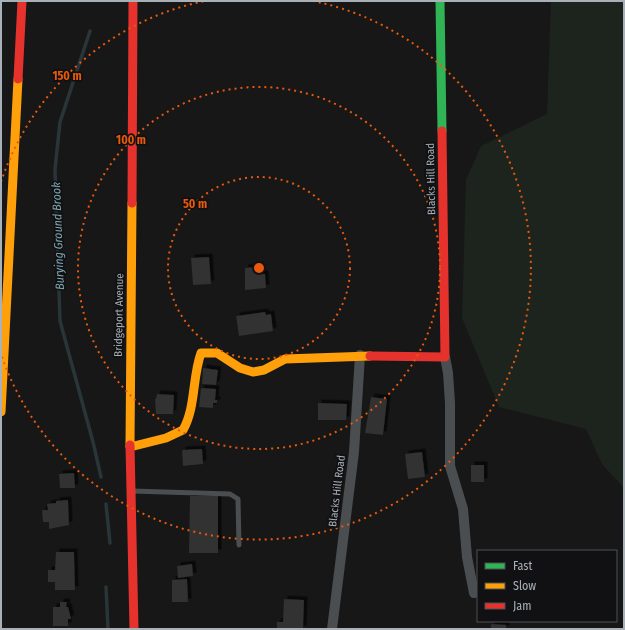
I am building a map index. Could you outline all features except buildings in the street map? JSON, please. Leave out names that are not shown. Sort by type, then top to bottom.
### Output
[{"type":"main road","points":[[1,412],[22,1]]},
{"type":"main road","name":"Bridgeport Avenue","points":[[133,1],[130,447],[134,629]]},
{"type":"main road","name":"Blacks Hill Road","points":[[440,1],[445,357]]},
{"type":"main road","points":[[130,447],[182,430],[188,422],[197,362],[201,353],[211,351],[224,355],[246,372],[260,372],[280,361],[360,355],[445,357]]},
{"type":"street","name":"Blacks Hill Road","points":[[332,629],[354,452],[360,355]]},
{"type":"street","name":"Blacks Hill Road","points":[[445,357],[448,373],[450,466],[462,509],[467,557],[474,593]]},
{"type":"lane","points":[[131,491],[230,494],[238,499],[239,544]]},
{"type":"shaded area","points":[[551,1],[624,1],[624,488],[602,464],[586,429],[499,407],[462,318],[466,180],[481,146],[547,114]]},
{"type":"waterway","name":"Burying Ground Brook","points":[[90,31],[60,122],[55,169],[60,321],[101,477]]},
{"type":"waterway","points":[[106,504],[110,543]]},
{"type":"waterway","points":[[106,587],[108,629]]},
{"type":"traffic: fast","points":[[440,1],[442,131]]},
{"type":"traffic: slow","points":[[1,412],[18,79]]},
{"type":"traffic: slow","points":[[130,445],[132,203]]},
{"type":"traffic: slow","points":[[130,447],[166,438],[183,430],[190,412],[196,372],[201,353],[217,353],[240,368],[253,372],[264,370],[285,359],[370,356]]},
{"type":"traffic: jam","points":[[18,79],[22,1]]},
{"type":"traffic: jam","points":[[132,203],[133,1]]},
{"type":"traffic: jam","points":[[370,356],[445,357],[442,131]]},
{"type":"traffic: jam","points":[[130,445],[134,629]]}]
